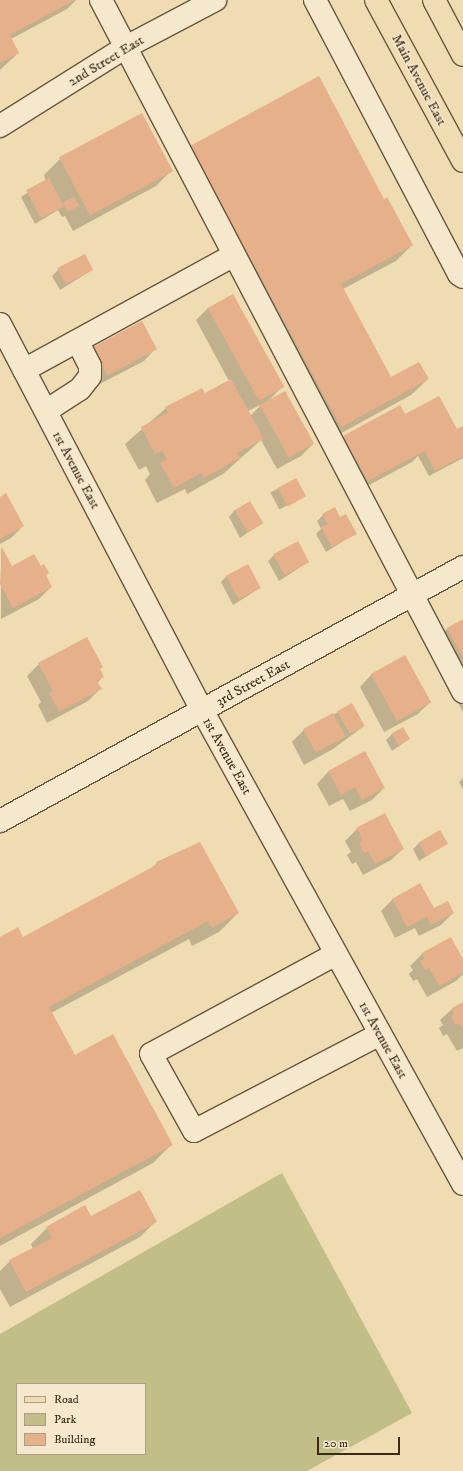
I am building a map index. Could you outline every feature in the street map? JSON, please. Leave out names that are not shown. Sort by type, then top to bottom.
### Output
[{"type":"main road","name":"Main Avenue East","points":[[376,0],[463,161]]},
{"type":"main road","points":[[434,0],[463,55]]},
{"type":"street","points":[[101,0],[463,692]]},
{"type":"street","name":"2nd Street East","points":[[0,126],[126,47],[215,0]]},
{"type":"street","points":[[315,0],[458,274],[463,277]]},
{"type":"street","points":[[24,370],[234,255]]},
{"type":"street","name":"1st Avenue East","points":[[0,324],[202,710],[463,1184]]},
{"type":"street","points":[[46,410],[80,389],[90,376],[90,366],[77,341]]},
{"type":"street","name":"3rd Street East","points":[[0,821],[463,567]]},
{"type":"street","points":[[336,954],[151,1054],[194,1131],[380,1034]]},
{"type":"green space","points":[[282,1173],[412,1413],[307,1471],[0,1471],[0,1334]]},
{"type":"building","points":[[0,0],[75,0],[10,35],[19,53],[0,63]]},
{"type":"building","points":[[319,76],[384,199],[387,197],[413,245],[341,284],[391,377],[419,362],[429,379],[341,427],[190,146]]},
{"type":"building","points":[[142,113],[173,171],[90,215],[59,157]]},
{"type":"building","points":[[49,178],[64,206],[41,218],[26,190]]},
{"type":"building","points":[[75,197],[79,206],[67,211],[63,202]]},
{"type":"building","points":[[85,254],[93,270],[66,284],[57,268]]},
{"type":"building","points":[[233,294],[284,387],[259,401],[208,308]]},
{"type":"building","points":[[142,321],[157,349],[108,376],[93,347]]},
{"type":"building","points":[[231,379],[264,439],[237,453],[240,458],[204,478],[201,473],[174,488],[160,463],[167,459],[162,451],[155,454],[141,427],[168,412],[165,407],[202,388],[205,393]]},
{"type":"building","points":[[285,391],[314,443],[289,458],[260,405]]},
{"type":"building","points":[[439,396],[457,429],[463,426],[463,456],[435,471],[425,451],[368,481],[343,436],[400,405],[405,414]]},
{"type":"building","points":[[296,478],[306,496],[288,507],[278,488]]},
{"type":"building","points":[[6,493],[24,526],[0,539],[0,497]]},
{"type":"building","points":[[250,501],[263,523],[248,533],[235,510]]},
{"type":"building","points":[[335,507],[340,517],[346,514],[357,534],[332,547],[321,527],[328,524],[322,514]]},
{"type":"building","points":[[298,541],[309,562],[285,575],[273,554]]},
{"type":"building","points":[[2,547],[12,566],[34,554],[41,566],[44,564],[49,573],[46,575],[52,587],[13,608],[0,584]]},
{"type":"building","points":[[248,564],[261,588],[239,600],[226,576]]},
{"type":"building","points":[[463,619],[463,658],[447,628]]},
{"type":"building","points":[[87,637],[103,667],[100,669],[104,677],[97,681],[102,689],[59,712],[49,693],[53,691],[38,663]]},
{"type":"building","points":[[405,655],[431,702],[397,721],[371,674]]},
{"type":"building","points":[[352,703],[365,726],[350,734],[337,711]]},
{"type":"building","points":[[333,713],[346,737],[316,753],[303,729]]},
{"type":"building","points":[[403,727],[410,739],[399,746],[392,734]]},
{"type":"building","points":[[365,751],[385,788],[362,800],[355,787],[341,795],[328,771]]},
{"type":"building","points":[[385,813],[404,849],[375,864],[368,851],[364,853],[359,843],[363,840],[356,828]]},
{"type":"building","points":[[440,830],[448,844],[426,856],[418,842]]},
{"type":"building","points":[[200,842],[239,913],[212,928],[208,921],[49,1007],[75,1055],[113,1034],[173,1145],[0,1238],[0,937],[18,927],[23,937],[158,864],[156,862]]},
{"type":"building","points":[[420,883],[434,908],[448,901],[454,913],[431,925],[427,917],[407,927],[392,899]]},
{"type":"building","points":[[451,937],[463,959],[463,973],[439,986],[429,968],[425,970],[420,961],[424,959],[422,953]]},
{"type":"building","points":[[463,1002],[463,1029],[459,1023],[455,1025],[451,1016],[454,1014],[452,1008]]},
{"type":"building","points":[[140,1190],[157,1222],[26,1292],[9,1260],[52,1238],[46,1227],[85,1205],[91,1216]]}]
